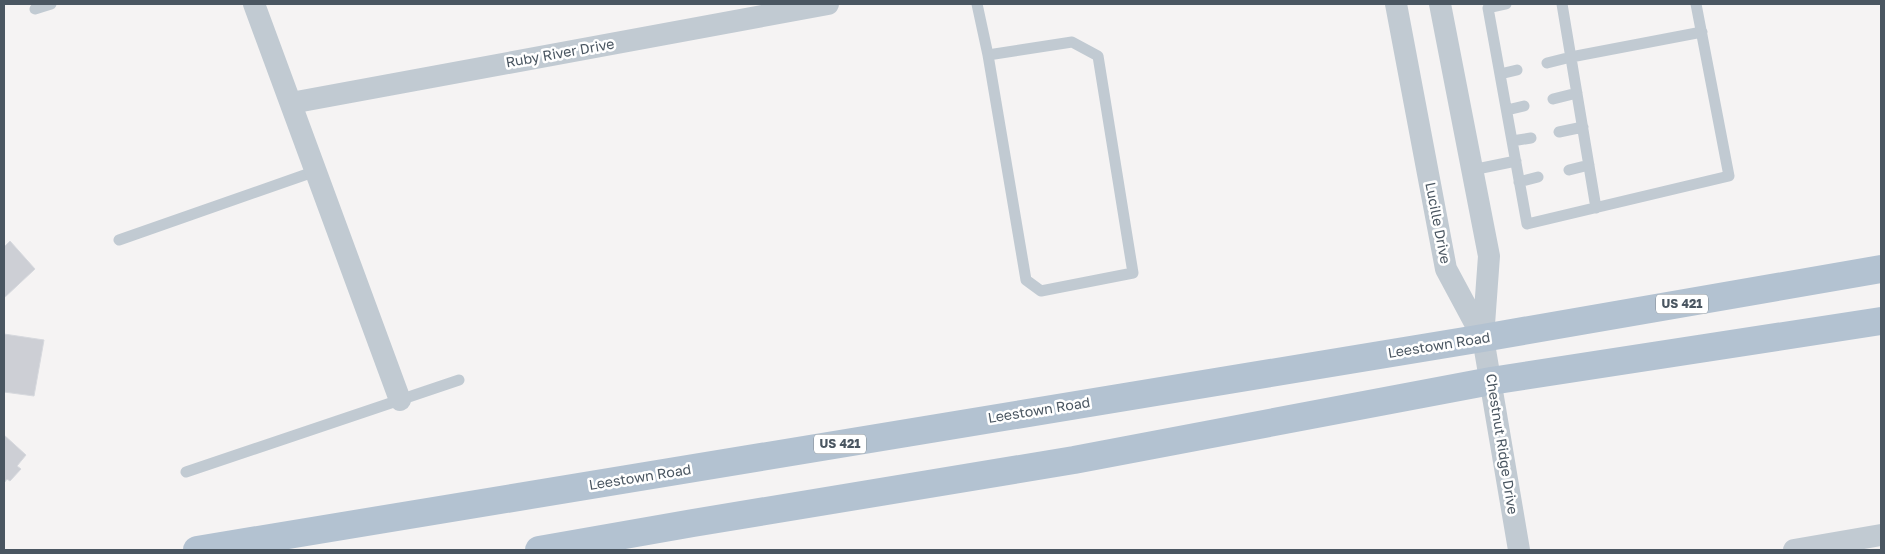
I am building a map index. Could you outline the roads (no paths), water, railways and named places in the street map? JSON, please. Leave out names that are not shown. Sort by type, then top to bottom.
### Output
[{"type":"main road","name":"Leestown Road","points":[[197,550],[1483,338],[1881,269]]},
{"type":"main road","points":[[539,550],[1074,460],[1492,380],[1881,322]]},
{"type":"street","points":[[254,4],[400,400]]},
{"type":"street","name":"Ruby River Drive","points":[[291,103],[828,4]]},
{"type":"street","name":"Lucille Drive","points":[[1396,4],[1446,269],[1483,338]]},
{"type":"street","points":[[1440,4],[1489,256],[1483,338]]},
{"type":"street","name":"Chestnut Ridge Drive","points":[[1483,338],[1492,380],[1519,550]]},
{"type":"street","points":[[1794,550],[1881,536]]},
{"type":"lane","points":[[35,9],[50,4]]},
{"type":"lane","points":[[977,4],[1019,229],[1026,280],[1041,291],[1133,273],[1098,56],[1072,42],[988,55]]},
{"type":"lane","points":[[1506,4],[1488,8],[1527,224],[1729,176],[1696,4]]},
{"type":"lane","points":[[1562,4],[1596,208]]},
{"type":"lane","points":[[1547,64],[1571,56],[1702,32]]},
{"type":"lane","points":[[1500,74],[1517,70]]},
{"type":"lane","points":[[1553,99],[1577,93]]},
{"type":"lane","points":[[1507,110],[1524,106]]},
{"type":"lane","points":[[1559,132],[1583,127]]},
{"type":"lane","points":[[1512,141],[1531,138]]},
{"type":"lane","points":[[1472,170],[1516,161]]},
{"type":"lane","points":[[1569,170],[1589,165]]},
{"type":"lane","points":[[119,240],[316,171]]},
{"type":"lane","points":[[1519,182],[1538,177]]},
{"type":"lane","points":[[186,472],[459,380]]}]
